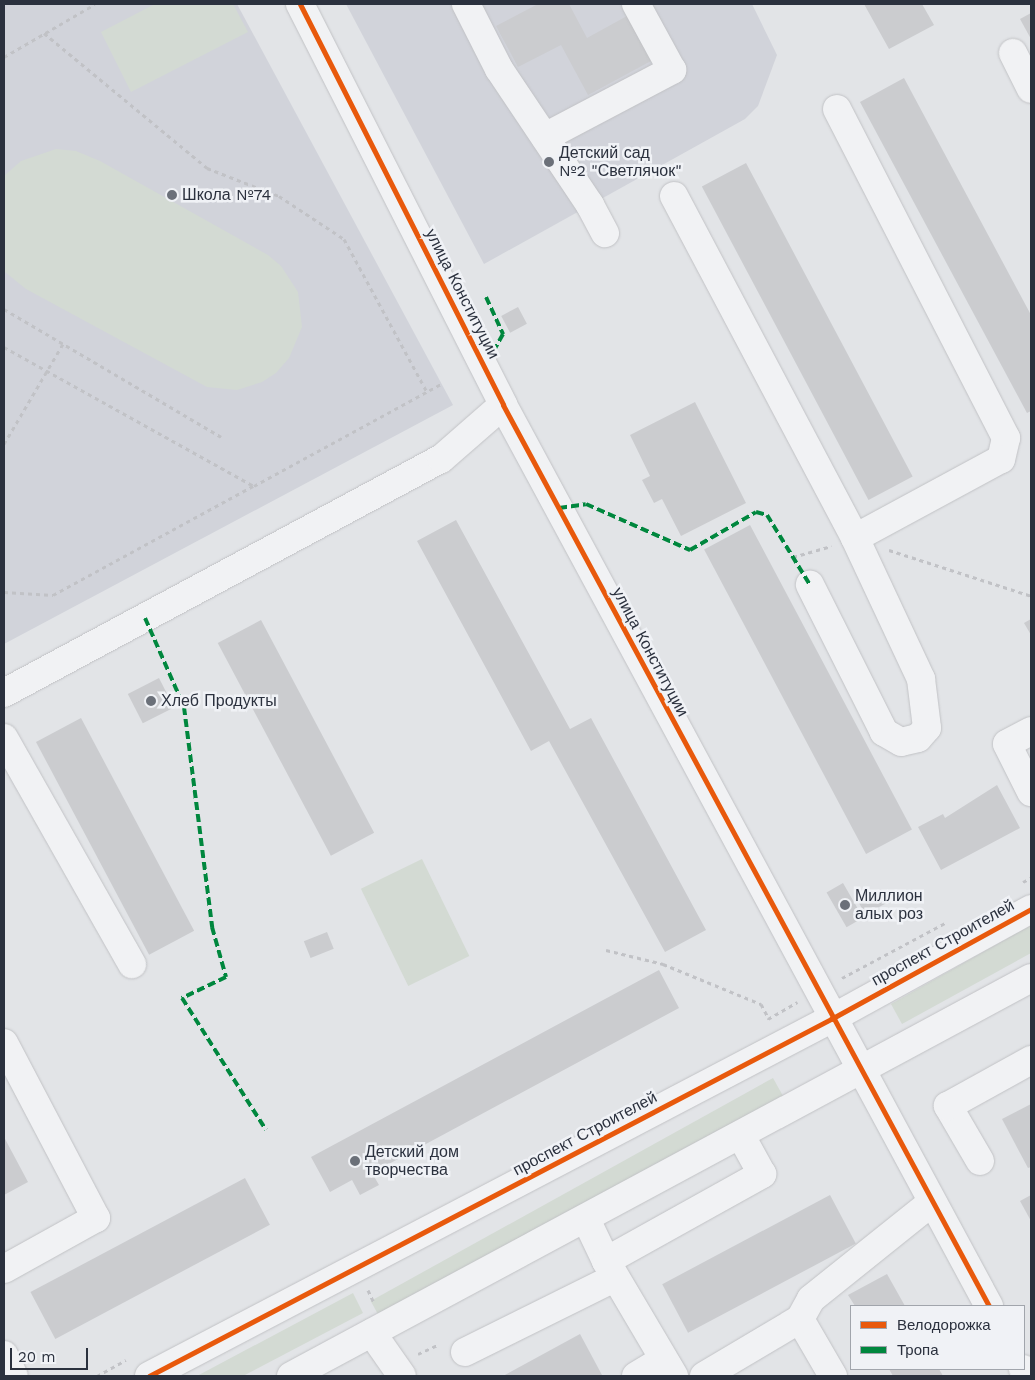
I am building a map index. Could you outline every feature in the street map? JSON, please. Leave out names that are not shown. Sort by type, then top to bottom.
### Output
[{"type":"street","name":"улица Конституции","points":[[300,4],[504,405],[832,1019],[988,1305]]},
{"type":"street","points":[[466,4],[499,69],[590,205],[605,233]]},
{"type":"street","points":[[545,137],[672,70],[636,4]]},
{"type":"street","points":[[1013,53],[1031,89]]},
{"type":"street","points":[[837,109],[1006,438],[1001,460],[854,538]]},
{"type":"street","points":[[674,196],[854,538],[921,679],[927,728],[918,738],[901,742],[884,732],[810,585]]},
{"type":"street","points":[[4,694],[441,459],[504,405]]},
{"type":"street","points":[[1031,731],[1007,744],[1031,792]]},
{"type":"street","points":[[4,738],[132,964]]},
{"type":"street","name":"проспект Строителей","points":[[149,1376],[832,1019],[1031,909]]},
{"type":"street","points":[[291,1376],[861,1072],[1031,978]]},
{"type":"street","points":[[4,1044],[96,1218],[4,1269]]},
{"type":"street","points":[[980,1161],[948,1106],[1031,1060]]},
{"type":"street","points":[[465,1352],[610,1270],[762,1174],[742,1136]]},
{"type":"street","points":[[704,1376],[800,1319],[812,1299],[932,1202]]},
{"type":"street","points":[[586,1219],[610,1270],[669,1368],[636,1376]]},
{"type":"street","points":[[800,1319],[833,1376]]},
{"type":"street","points":[[372,1333],[402,1376]]},
{"type":"street","points":[[4,1355],[14,1376]]},
{"type":"path","points":[[4,57],[95,4]]},
{"type":"path","points":[[44,33],[207,168],[279,196],[344,239],[427,392]]},
{"type":"path","points":[[4,309],[221,437]]},
{"type":"path","points":[[4,444],[63,344]]},
{"type":"path","points":[[4,347],[254,486]]},
{"type":"path","points":[[4,592],[53,595],[441,384]]},
{"type":"path","points":[[793,557],[854,538],[1031,596]]},
{"type":"path","points":[[606,950],[664,964],[761,1004],[769,1019]]},
{"type":"shaded area","name":"Школа №74","points":[[8,4],[237,4],[453,405],[4,644],[4,6]]},
{"type":"shaded area","points":[[155,4],[233,4],[248,32],[131,92],[101,32]]},
{"type":"shaded area","name":"Детский сад №2 \"Светлячок\"","points":[[346,4],[752,4],[777,55],[758,106],[745,119],[484,264]]},
{"type":"shaded area","points":[[56,149],[76,151],[100,161],[268,255],[281,266],[298,292],[302,327],[289,358],[276,373],[262,382],[237,390],[207,387],[26,289],[5,272],[4,176],[21,161]]},
{"type":"shaded area","points":[[422,859],[469,956],[408,986],[361,889]]},
{"type":"shaded area","points":[[1031,925],[1031,953],[902,1024],[891,1004]]},
{"type":"shaded area","points":[[773,1078],[784,1098],[382,1321],[371,1301]]},
{"type":"shaded area","points":[[353,1293],[363,1313],[243,1376],[197,1376]]},
{"type":"building","points":[[538,4],[569,4],[587,38],[627,16],[651,61],[588,95],[561,45],[518,67],[496,26]]},
{"type":"building","points":[[864,4],[922,4],[934,25],[889,49]]},
{"type":"building","points":[[1031,13],[1031,39],[1020,19]]},
{"type":"building","points":[[904,78],[1031,315],[1031,411],[1027,413],[860,102]]},
{"type":"building","points":[[746,163],[913,476],[869,500],[702,186]]},
{"type":"building","points":[[518,307],[527,324],[510,333],[501,316]]},
{"type":"building","points":[[695,402],[746,503],[681,536],[662,499],[654,503],[642,480],[650,476],[630,435]]},
{"type":"building","points":[[456,520],[570,729],[591,718],[706,930],[665,952],[549,741],[531,751],[417,541]]},
{"type":"building","points":[[750,525],[912,830],[866,854],[704,549]]},
{"type":"building","points":[[1031,619],[1031,635],[1024,623]]},
{"type":"building","points":[[261,620],[374,833],[331,856],[218,643]]},
{"type":"building","name":"Хлеб Продукты","points":[[159,678],[174,707],[143,723],[128,694]]},
{"type":"building","points":[[81,718],[194,931],[149,955],[36,742]]},
{"type":"building","points":[[997,785],[1020,828],[941,870],[918,827],[943,814],[945,818]]},
{"type":"building","name":"Миллион алых роз","points":[[843,883],[863,918],[847,927],[827,892]]},
{"type":"building","points":[[881,889],[888,902],[865,914],[858,901]]},
{"type":"building","points":[[327,932],[334,949],[311,958],[304,941]]},
{"type":"building","points":[[659,970],[679,1008],[372,1173],[379,1185],[360,1195],[352,1180],[330,1192],[311,1157]]},
{"type":"building","points":[[1031,1104],[1031,1167],[1028,1168],[1002,1119]]},
{"type":"building","points":[[4,1137],[28,1182],[4,1195]]},
{"type":"building","points":[[245,1178],[270,1225],[55,1339],[30,1292]]},
{"type":"building","points":[[830,1195],[856,1244],[688,1333],[662,1284]]},
{"type":"building","points":[[1031,1195],[1031,1221],[1020,1201]]},
{"type":"building","points":[[887,1274],[904,1305],[854,1305],[848,1295]]},
{"type":"building","points":[[580,1334],[602,1375],[503,1376]]},
{"type":"building","points":[[890,1370],[940,1370],[943,1376],[893,1376]]},
{"type":"marked path","points":[[486,297],[503,334],[491,356]]},
{"type":"marked path","points":[[559,508],[586,504],[690,550],[756,512],[767,515],[810,585]]},
{"type":"marked path","points":[[145,618],[184,707],[212,927],[226,977],[182,998],[266,1130]]},
{"type":"cycle path","points":[[300,4],[503,405],[988,1305]]},
{"type":"cycle path","points":[[149,1376],[831,1019],[1031,909]]},
{"type":"place","name":"Детский сад №2 \"Светлячок\"","points":[[549,162]]},
{"type":"place","name":"Школа №74","points":[[172,195]]},
{"type":"place","name":"Хлеб Продукты","points":[[151,701]]},
{"type":"place","name":"Миллион алых роз","points":[[845,905]]},
{"type":"place","name":"Детский дом творчества","points":[[355,1161]]}]
